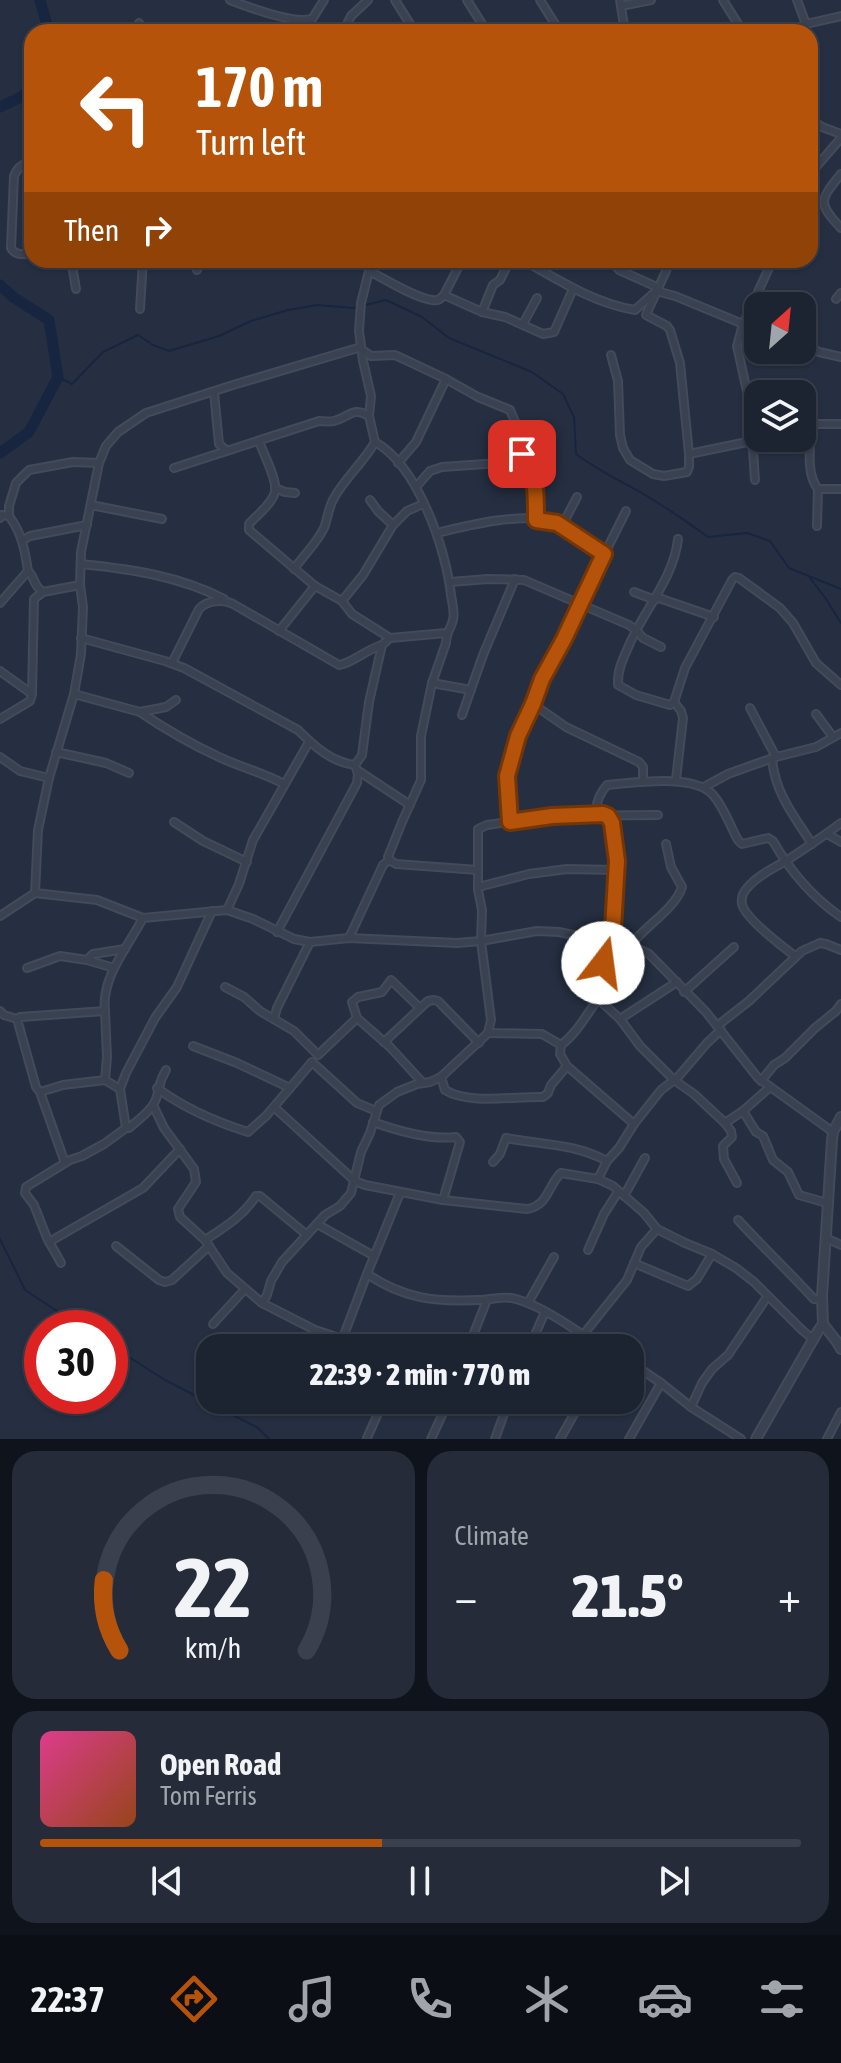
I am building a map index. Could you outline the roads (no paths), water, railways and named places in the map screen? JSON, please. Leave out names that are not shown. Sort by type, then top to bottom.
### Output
[{"type":"street","points":[[230,0],[298,21],[311,19]]},
{"type":"street","points":[[308,24],[324,0]]},
{"type":"street","points":[[347,24],[368,0]]},
{"type":"street","points":[[395,0],[410,24]]},
{"type":"street","points":[[467,0],[482,24]]},
{"type":"street","points":[[540,0],[555,24]]},
{"type":"street","points":[[624,24],[621,3],[651,0]]},
{"type":"street","points":[[723,0],[738,24]]},
{"type":"street","points":[[797,0],[806,24],[841,16]]},
{"type":"street","points":[[818,124],[841,136],[818,164]]},
{"type":"street","points":[[24,165],[16,170],[14,176],[11,248],[13,252],[24,254]]},
{"type":"street","points":[[841,174],[823,200],[826,213],[841,228]]},
{"type":"street","points":[[73,268],[76,289]]},
{"type":"street","points":[[140,309],[143,268]]},
{"type":"street","points":[[294,569],[321,532],[327,510],[347,477],[375,442],[369,416],[371,396],[359,331],[360,306],[369,268]]},
{"type":"street","points":[[369,271],[408,291],[437,300],[444,295],[458,268]]},
{"type":"street","points":[[482,312],[493,285],[500,280],[506,268]]},
{"type":"street","points":[[537,268],[573,289],[635,310],[667,326],[680,363],[689,454],[687,472],[664,476],[653,474],[630,460],[620,435],[618,381],[611,355]]},
{"type":"street","points":[[617,268],[658,289],[743,324]]},
{"type":"street","points":[[646,315],[667,268]]},
{"type":"street","points":[[747,380],[737,346],[743,324],[769,268]]},
{"type":"street","points":[[444,295],[543,334],[552,333],[573,289]]},
{"type":"street","points":[[635,310],[658,289]]},
{"type":"street","points":[[523,324],[537,298]]},
{"type":"street","points":[[361,349],[371,356],[395,355],[510,410],[519,431],[522,454],[531,468],[536,520]]},
{"type":"street","points":[[35,893],[38,830],[49,778],[74,694],[81,654],[83,607],[80,585],[87,525],[99,463],[111,438],[146,413],[361,349]]},
{"type":"street","points":[[816,350],[841,357]]},
{"type":"street","points":[[398,463],[416,442],[446,379]]},
{"type":"street","points":[[214,392],[219,444],[226,450]]},
{"type":"street","points":[[174,468],[319,421],[332,422],[355,411],[369,416]]},
{"type":"street","points":[[816,424],[841,424]]},
{"type":"street","points":[[259,441],[275,488],[272,498],[249,524],[249,530],[315,586],[342,601],[352,614],[390,638]]},
{"type":"street","points":[[375,442],[398,463],[416,487],[437,533],[450,582],[453,620],[446,633],[446,643],[432,683],[421,736],[421,780],[389,853],[389,860]]},
{"type":"street","points":[[689,454],[744,443]]},
{"type":"street","points":[[753,452],[755,480]]},
{"type":"street","points":[[811,452],[813,483],[818,489],[817,526]]},
{"type":"street","points":[[416,487],[430,471],[442,467],[527,461]]},
{"type":"street","points":[[0,719],[30,701],[32,694],[36,596],[23,540],[9,516],[16,483],[29,470],[73,462],[99,463]]},
{"type":"street","points":[[275,488],[295,493]]},
{"type":"street","points":[[818,489],[841,489]]},
{"type":"street","points":[[557,523],[566,518],[577,497]]},
{"type":"street","points":[[370,500],[393,525]]},
{"type":"street","points":[[342,601],[363,575],[393,525],[407,511],[423,504]]},
{"type":"street","points":[[91,505],[162,519]]},
{"type":"street","points":[[510,822],[507,776],[518,736],[542,679],[626,511]]},
{"type":"street","points":[[0,518],[2,515],[9,516]]},
{"type":"street","points":[[437,533],[477,523],[536,520],[557,523],[604,554]]},
{"type":"street","points":[[23,540],[87,525]]},
{"type":"street","points":[[678,539],[676,552],[656,599],[622,660],[618,685],[643,697],[670,705],[674,702],[685,668],[735,577],[780,608],[800,634],[816,663],[841,685]]},
{"type":"street","points":[[81,564],[146,572],[206,590],[339,665],[382,645],[390,638],[446,633]]},
{"type":"street","points":[[0,603],[28,571]]},
{"type":"street","points":[[462,715],[515,579]]},
{"type":"street","points":[[450,582],[524,580],[636,630],[643,638],[661,647]]},
{"type":"street","points":[[34,584],[43,592]]},
{"type":"street","points":[[36,596],[80,585]]},
{"type":"street","points":[[279,631],[315,586]]},
{"type":"street","points":[[634,592],[714,617]]},
{"type":"street","points":[[172,663],[199,609],[212,602],[227,601]]},
{"type":"street","points":[[81,638],[172,663],[202,676],[220,689],[298,730],[336,761],[356,768],[410,805]]},
{"type":"street","points":[[277,932],[357,783],[356,768],[362,755],[369,702],[382,645]]},
{"type":"street","points":[[0,671],[32,694]]},
{"type":"street","points":[[432,683],[471,690]]},
{"type":"street","points":[[74,694],[140,712],[219,757],[284,784]]},
{"type":"street","points":[[140,712],[166,707],[176,700]]},
{"type":"street","points":[[674,702],[683,718],[676,780]]},
{"type":"street","points":[[533,704],[566,727],[639,762],[643,767],[643,782]]},
{"type":"street","points":[[750,708],[774,758],[774,779],[779,792],[812,844]]},
{"type":"street","points":[[816,714],[833,737]]},
{"type":"street","points":[[704,787],[728,774],[816,747],[841,733]]},
{"type":"street","points":[[227,910],[253,840],[309,742]]},
{"type":"street","points":[[56,752],[106,763],[129,773]]},
{"type":"street","points":[[0,757],[20,771],[49,778]]},
{"type":"street","points":[[597,814],[600,793],[607,785],[676,780],[704,787],[713,793],[742,844],[768,838],[773,841],[796,877],[841,917]]},
{"type":"street","points":[[262,1303],[282,1262],[325,1215],[346,1199],[355,1181],[361,1152],[379,1105],[397,1092],[441,1077],[488,1033],[491,1020],[481,941],[478,829],[481,826],[552,816],[658,815]]},
{"type":"street","points":[[608,816],[612,823],[617,861],[612,943],[591,987],[640,1046],[731,1131],[732,1137],[723,1146],[724,1159],[737,1183]]},
{"type":"street","points":[[174,822],[203,841],[247,862]]},
{"type":"street","points":[[795,956],[744,909],[741,902],[743,894],[748,886],[773,866],[785,862],[841,823]]},
{"type":"street","points":[[827,834],[841,842]]},
{"type":"street","points":[[631,945],[680,893],[682,887],[671,867],[666,844]]},
{"type":"street","points":[[389,860],[396,864],[478,870]]},
{"type":"street","points":[[349,938],[383,865],[389,860]]},
{"type":"street","points":[[478,887],[529,874],[567,869],[616,870]]},
{"type":"street","points":[[0,916],[35,893],[97,900],[143,918],[227,910],[294,939],[310,942],[349,938],[446,943],[481,941],[537,931],[631,945],[649,954],[706,1012],[761,1081],[833,1132]]},
{"type":"street","points":[[126,1128],[120,1089],[143,1040],[177,987],[212,911]]},
{"type":"street","points":[[105,1080],[104,1004],[114,968],[143,918]]},
{"type":"street","points":[[274,1019],[310,942]]},
{"type":"street","points":[[598,1179],[607,1161],[661,1090],[674,1080],[719,1028],[795,956],[820,943],[841,950]]},
{"type":"street","points":[[684,992],[734,947]]},
{"type":"street","points":[[87,960],[93,954],[125,949]]},
{"type":"street","points":[[27,968],[60,956],[114,968]]},
{"type":"street","points":[[420,1008],[391,980],[382,992],[358,997],[352,1002],[357,1018],[422,1082]]},
{"type":"street","points":[[620,1019],[677,982]]},
{"type":"street","points":[[225,987],[294,1031],[318,1055]]},
{"type":"street","points":[[598,999],[561,1045],[560,1054],[567,1066],[634,1124]]},
{"type":"street","points":[[384,1042],[428,1001],[434,1000],[479,1043]]},
{"type":"street","points":[[761,1081],[774,1065],[841,1004]]},
{"type":"street","points":[[0,1011],[17,1019],[105,1011]]},
{"type":"street","points":[[157,1088],[187,1107],[248,1132],[274,1107],[318,1055],[357,1018]]},
{"type":"street","points":[[17,1019],[36,1087],[65,1163]]},
{"type":"street","points":[[488,1033],[535,1033],[548,1036],[561,1045]]},
{"type":"street","points":[[193,1046],[290,1088]]},
{"type":"street","points":[[312,1062],[357,1103],[376,1111]]},
{"type":"street","points":[[441,1077],[445,1090],[459,1096],[543,1097],[567,1066]]},
{"type":"street","points":[[61,1263],[26,1187],[129,1128],[153,1105],[166,1070]]},
{"type":"street","points":[[40,1092],[63,1085],[105,1080],[120,1089]]},
{"type":"street","points":[[725,1123],[770,1087]]},
{"type":"street","points":[[153,1105],[164,1128],[194,1169],[196,1182],[178,1209],[180,1217],[214,1251],[227,1273],[262,1303],[326,1334]]},
{"type":"street","points":[[274,1107],[355,1181],[400,1193],[522,1209],[535,1208],[543,1202],[555,1178],[561,1173],[598,1179],[613,1186],[657,1229],[712,1254],[745,1275],[814,1340]]},
{"type":"street","points":[[743,1111],[756,1132],[763,1136],[773,1160],[788,1172],[799,1195],[827,1203]]},
{"type":"street","points":[[756,1439],[823,1324],[833,1132],[841,1117]]},
{"type":"street","points":[[373,1122],[421,1134],[456,1137],[460,1142],[443,1200]]},
{"type":"street","points":[[493,1162],[506,1138],[579,1149],[607,1161]]},
{"type":"street","points":[[49,1242],[143,1188],[180,1149]]},
{"type":"street","points":[[588,1250],[604,1214],[645,1158]]},
{"type":"street","points":[[830,1173],[841,1177]]},
{"type":"street","points":[[345,1334],[400,1193]]},
{"type":"street","points":[[116,1246],[159,1280],[172,1280],[256,1196],[260,1196],[307,1235]]},
{"type":"street","points":[[738,1220],[814,1299],[822,1300]]},
{"type":"street","points":[[317,1224],[374,1256]]},
{"type":"street","points":[[584,1334],[627,1280],[641,1247],[657,1229]]},
{"type":"street","points":[[826,1238],[841,1245]]},
{"type":"street","points":[[634,1263],[688,1286],[697,1279],[712,1254]]},
{"type":"street","points":[[528,1303],[554,1257]]},
{"type":"street","points":[[367,1274],[385,1286],[416,1297],[443,1301],[514,1298],[581,1334]]},
{"type":"street","points":[[213,1324],[245,1289]]},
{"type":"street","points":[[691,1407],[702,1383],[728,1355],[767,1297]]},
{"type":"street","points":[[474,1334],[487,1300]]},
{"type":"street","points":[[535,1334],[545,1312]]},
{"type":"street","points":[[823,1324],[841,1349]]},
{"type":"street","points":[[644,1371],[741,1439]]},
{"type":"street","points":[[629,1439],[661,1383]]},
{"type":"street","points":[[827,1439],[841,1412]]},
{"type":"street","points":[[367,1438],[378,1414]]},
{"type":"street","points":[[431,1439],[443,1414]]},
{"type":"street","points":[[495,1439],[504,1414]]},
{"type":"street","points":[[560,1439],[574,1414]]},
{"type":"waterway","points":[[40,0],[47,24]]},
{"type":"waterway","points":[[0,107],[24,95]]},
{"type":"waterway","points":[[0,285],[49,320],[58,377],[29,432],[0,453]]},
{"type":"waterway","points":[[58,377],[72,384],[103,352],[138,335],[169,351],[288,310],[317,305],[353,308],[386,300],[422,317],[449,338],[532,372],[563,394],[574,417],[576,454],[591,465],[658,503],[708,537],[747,533],[770,541],[789,568],[841,589]]},
{"type":"waterway","points":[[810,578],[841,623]]},
{"type":"waterway","points":[[0,1239],[25,1290],[56,1310]]},
{"type":"waterway","points":[[128,1356],[165,1380],[258,1428],[269,1439]]}]
